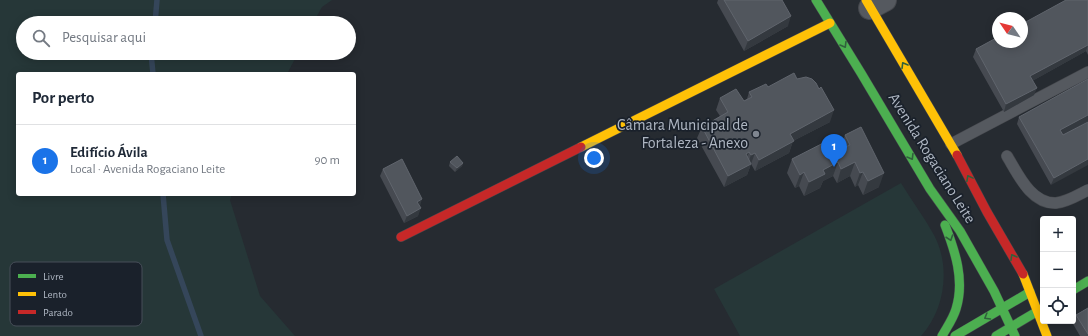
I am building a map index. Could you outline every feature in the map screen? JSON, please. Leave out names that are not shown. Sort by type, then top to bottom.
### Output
[{"type":"main road","name":"Avenida Rogaciano Leite","points":[[816,0],[930,189],[960,231],[994,291],[1015,336]]},
{"type":"main road","name":"Avenida Rogaciano Leite","points":[[874,3],[987,212],[1023,274],[1030,292],[1040,310]]},
{"type":"main road","points":[[401,237],[830,22]]},
{"type":"main road","points":[[930,189],[950,237],[958,263],[960,284],[959,302],[955,315],[948,329],[942,336]]},
{"type":"main road","points":[[1076,288],[1088,282]]},
{"type":"main road","points":[[955,336],[1030,292]]},
{"type":"main road","points":[[996,336],[1040,310]]},
{"type":"main road","name":"Avenida Rogaciano Leite","points":[[1044,324],[1047,336]]},
{"type":"lane","points":[[951,144],[1088,72]]},
{"type":"lane","points":[[1007,156],[1024,186],[1030,192],[1046,201],[1056,203],[1066,201],[1088,190]]},
{"type":"shaded area","points":[[0,0],[332,0],[322,7],[317,16],[16,16],[16,60],[294,60],[288,72],[16,72],[16,196],[231,196],[230,200],[260,296],[295,336],[0,336]]},
{"type":"shaded area","points":[[901,183],[934,235],[943,261],[943,288],[940,301],[936,314],[921,336],[740,336],[714,289]]},
{"type":"building","points":[[724,0],[782,0],[791,16],[748,41]]},
{"type":"building","points":[[1066,0],[1088,0],[1088,45],[1030,76],[1037,88],[1006,104],[976,49],[992,40],[992,48],[1028,48],[1028,21]]},
{"type":"building","name":"Câmara Municipal de Fortaleza - Anexo","points":[[794,73],[797,79],[806,77],[812,79],[819,89],[821,87],[834,110],[790,134],[794,141],[759,160],[755,153],[751,155],[749,152],[746,154],[751,164],[728,176],[702,127],[728,112],[720,98],[736,89],[744,101],[752,97],[749,92],[766,84],[768,87]]},
{"type":"building","points":[[1088,79],[1088,115],[1060,130],[1063,135],[1088,122],[1088,159],[1054,178],[1019,117]]},
{"type":"building","points":[[861,127],[884,173],[868,181],[863,172],[860,173],[855,162],[841,169],[838,162],[823,170],[825,174],[809,182],[804,172],[800,175],[792,159],[837,136],[843,148],[850,145],[845,135]]},
{"type":"building","points":[[457,156],[463,163],[457,168],[450,162]]},
{"type":"building","points":[[402,159],[422,199],[417,202],[421,208],[407,216],[383,169]]},
{"type":"building","points":[[1088,308],[1088,334],[1076,315]]},
{"type":"waterway","points":[[156,16],[157,0]]},
{"type":"waterway","points":[[152,60],[153,72]]},
{"type":"waterway","points":[[163,196],[167,240],[201,336]]},
{"type":"traffic: fast","points":[[816,0],[930,189],[960,231],[994,291],[1015,336]]},
{"type":"traffic: fast","points":[[942,336],[952,320],[959,298],[958,266],[945,225]]},
{"type":"traffic: fast","points":[[1076,288],[1088,281]]},
{"type":"traffic: fast","points":[[955,336],[1030,292]]},
{"type":"traffic: fast","points":[[996,336],[1040,310]]},
{"type":"traffic: slow","points":[[866,0],[957,155]]},
{"type":"traffic: slow","points":[[581,147],[830,23]]},
{"type":"traffic: slow","points":[[1023,274],[1047,336]]},
{"type":"traffic: jam","points":[[401,237],[581,147]]},
{"type":"traffic: jam","points":[[957,155],[987,212],[1023,274]]},
{"type":"place","name":"Câmara Municipal de Fortaleza - Anexo","points":[[756,134]]},
{"type":"place","name":"Edifício Ávila","points":[[834,167]]}]
